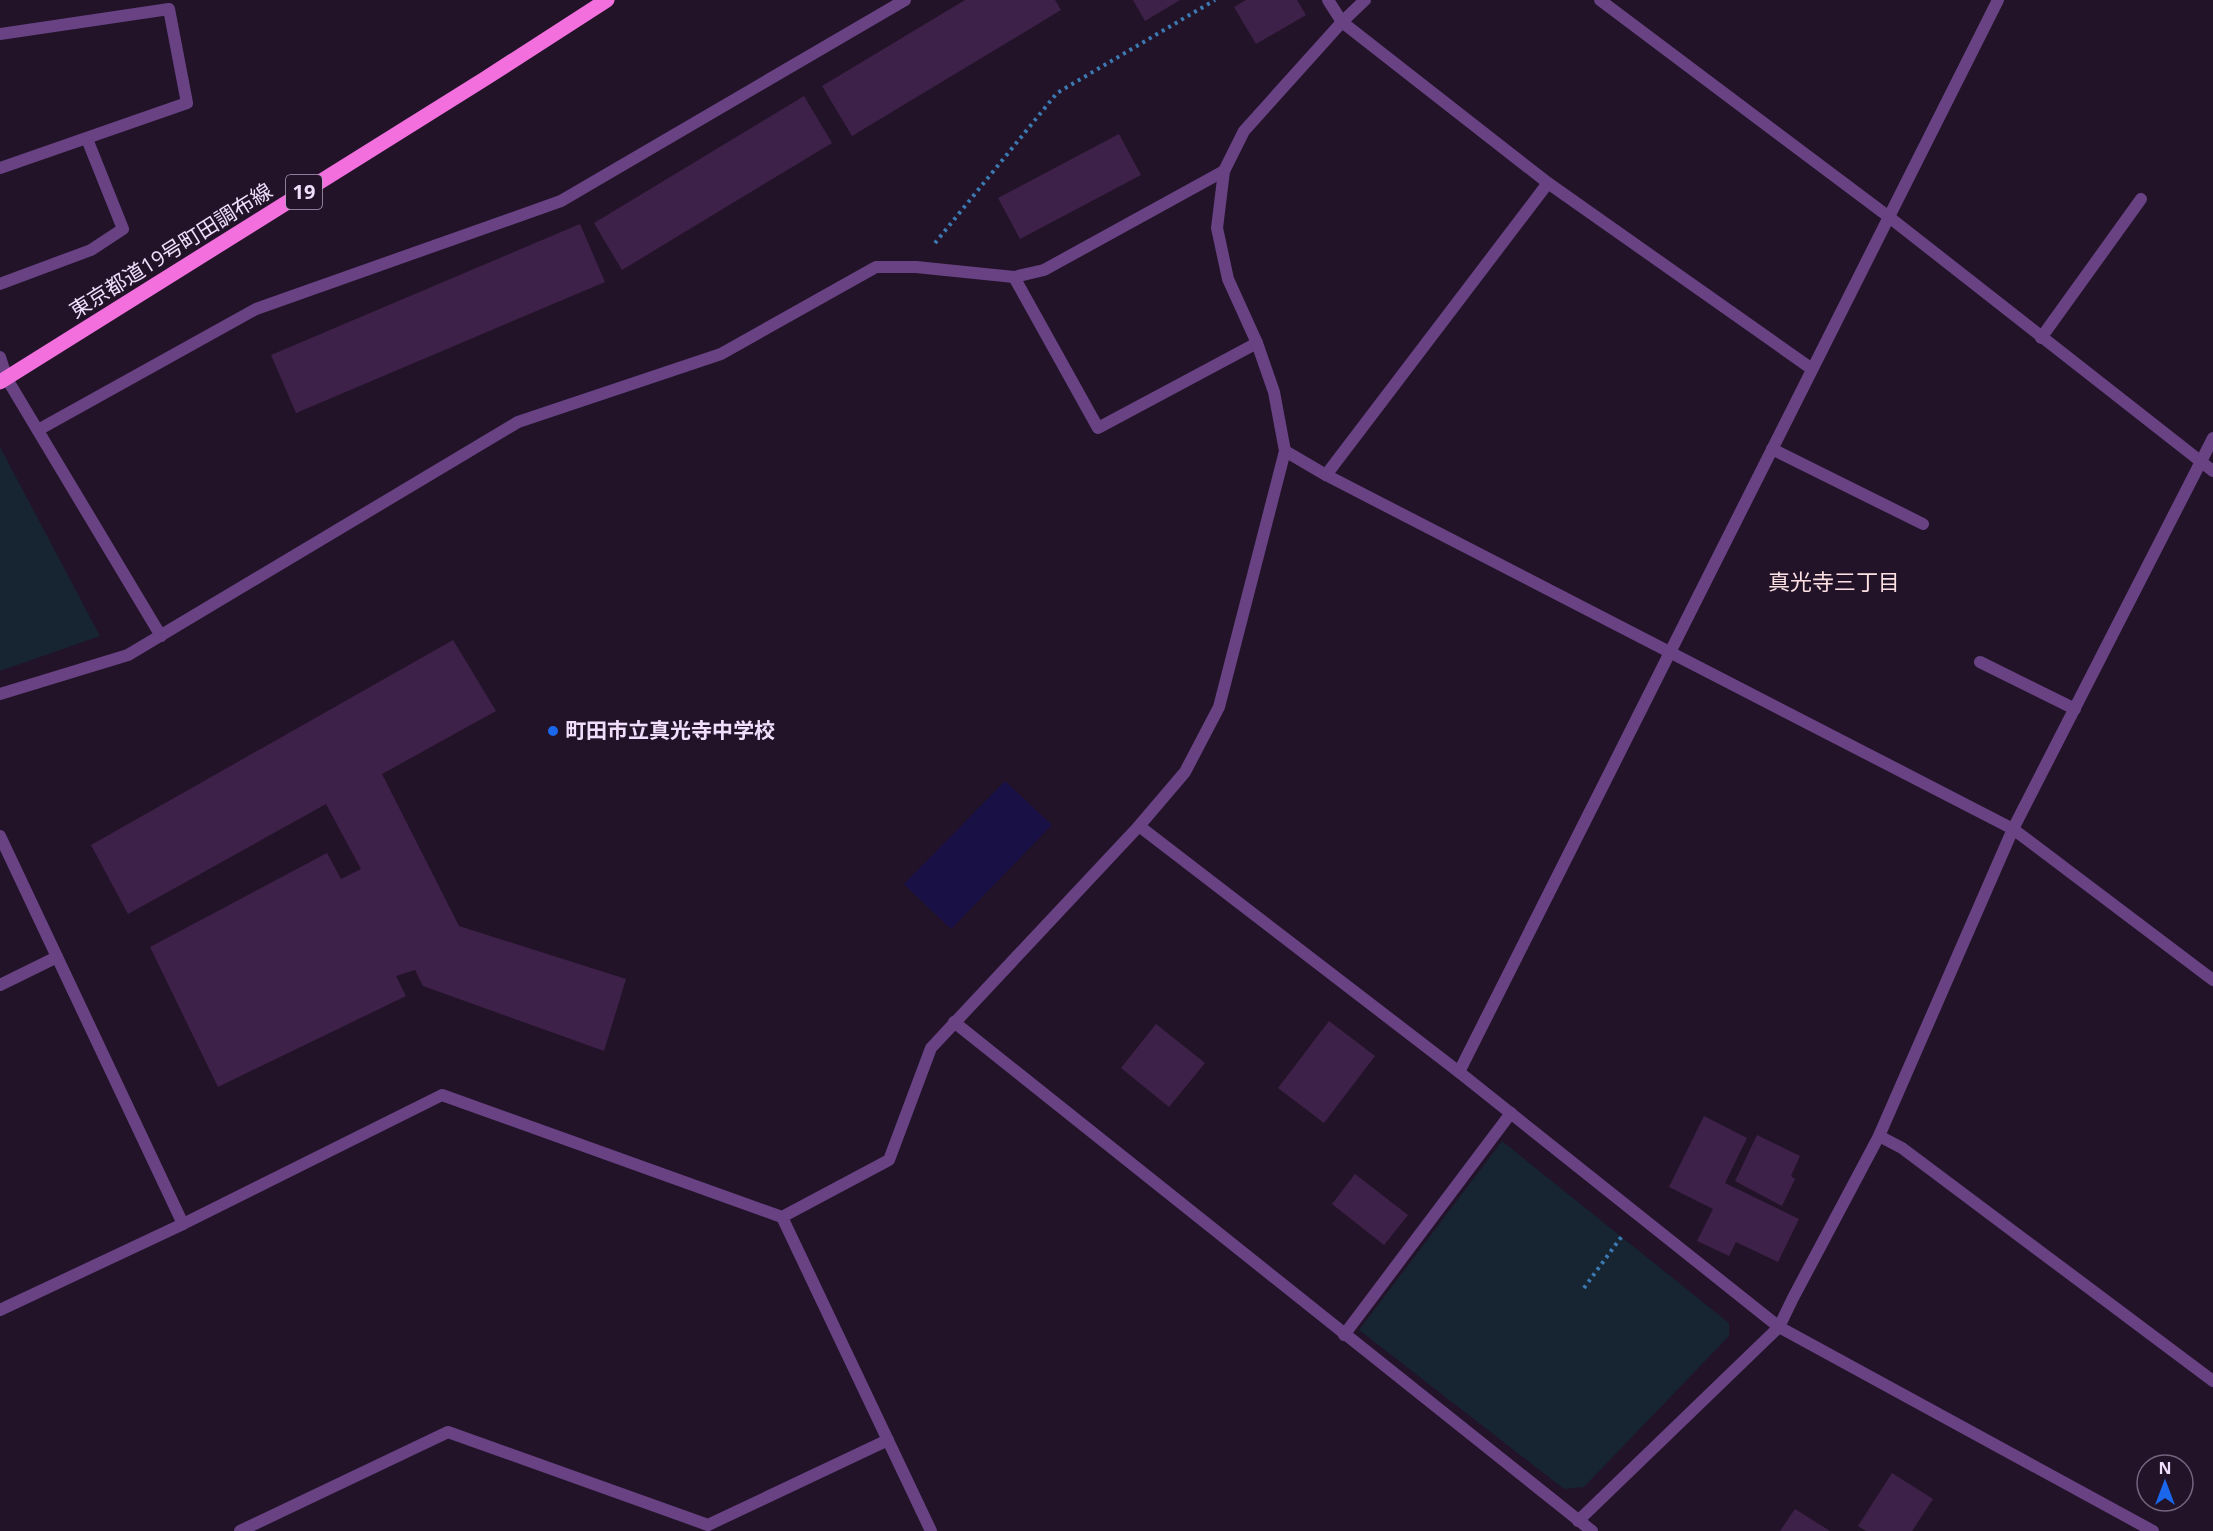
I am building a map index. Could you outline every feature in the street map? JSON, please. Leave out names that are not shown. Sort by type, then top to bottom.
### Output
[{"type":"main road","name":"東京都道19号町田調布線","points":[[4,381],[607,0]]},
{"type":"street","points":[[38,430],[256,309],[561,201],[905,0]]},
{"type":"street","points":[[1328,0],[1342,22],[1548,183],[1812,369]]},
{"type":"street","points":[[782,1217],[889,1160],[931,1048],[1139,826],[1185,772],[1219,707],[1285,451],[1274,392],[1257,343],[1228,279],[1217,228],[1224,171],[1244,131],[1342,22],[1365,0]]},
{"type":"street","points":[[1600,0],[1889,217],[2213,471]]},
{"type":"street","points":[[1459,1071],[1998,0]]},
{"type":"street","points":[[0,34],[169,9],[187,103],[0,168]]},
{"type":"street","points":[[0,284],[91,250],[123,229],[87,139]]},
{"type":"street","points":[[0,694],[128,655],[518,423],[721,354],[876,267],[916,267],[1014,277],[1044,270],[1224,171]]},
{"type":"street","points":[[1326,475],[1548,183]]},
{"type":"street","points":[[2041,338],[2141,199]]},
{"type":"street","points":[[1014,277],[1098,428],[1257,343]]},
{"type":"street","points":[[0,357],[4,381],[38,430],[161,636]]},
{"type":"street","points":[[1578,1521],[1779,1327],[1879,1136],[2013,829],[2213,438]]},
{"type":"street","points":[[1772,449],[1923,524]]},
{"type":"street","points":[[1285,451],[1326,475],[2013,829],[2213,980]]},
{"type":"street","points":[[1980,662],[2074,709]]},
{"type":"street","points":[[1139,826],[1459,1071],[1779,1327],[2152,1531]]},
{"type":"street","points":[[0,836],[183,1224]]},
{"type":"street","points":[[0,985],[57,957]]},
{"type":"street","points":[[954,1023],[1592,1531]]},
{"type":"street","points":[[0,1310],[183,1224],[442,1095],[782,1217],[931,1531]]},
{"type":"street","points":[[1344,1335],[1511,1113]]},
{"type":"street","points":[[1879,1136],[1902,1148],[2213,1381]]},
{"type":"street","points":[[240,1531],[448,1432],[708,1525],[888,1440]]},
{"type":"path","points":[[916,267],[1057,93],[1215,0]]},
{"type":"path","points":[[1584,1288],[1638,1214]]},
{"type":"shaded area","points":[[0,447],[100,636],[0,671]]},
{"type":"shaded area","points":[[1005,781],[1052,825],[951,929],[904,884]]},
{"type":"shaded area","points":[[1502,1141],[1729,1323],[1729,1336],[1584,1487],[1564,1489],[1359,1330]]},
{"type":"building","points":[[965,0],[1055,0],[1061,10],[852,136],[822,86]]},
{"type":"building","points":[[1133,0],[1180,0],[1145,21]]},
{"type":"building","points":[[1246,0],[1297,0],[1306,15],[1256,44],[1234,7]]},
{"type":"building","points":[[804,96],[832,143],[622,270],[594,223]]},
{"type":"building","points":[[1119,134],[1141,175],[1020,239],[998,198]]},
{"type":"building","points":[[580,224],[605,282],[296,413],[271,355]]},
{"type":"building","points":[[453,640],[496,711],[382,774],[459,926],[626,979],[604,1051],[423,986],[415,970],[396,976],[406,996],[218,1087],[150,947],[327,853],[341,879],[361,869],[326,804],[128,914],[91,845]]},
{"type":"building","points":[[1329,1021],[1375,1056],[1324,1123],[1278,1088]]},
{"type":"building","points":[[1156,1024],[1205,1063],[1169,1107],[1121,1068]]},
{"type":"building","points":[[1704,1116],[1747,1138],[1725,1183],[1799,1219],[1778,1262],[1736,1242],[1729,1256],[1697,1241],[1713,1209],[1669,1187]]},
{"type":"building","points":[[1757,1135],[1800,1156],[1791,1176],[1795,1179],[1782,1206],[1735,1181]]},
{"type":"building","points":[[1355,1174],[1408,1215],[1384,1245],[1332,1204]]},
{"type":"building","points":[[1892,1473],[1933,1499],[1912,1531],[1866,1531],[1858,1526]]},
{"type":"building","points":[[1795,1509],[1830,1531],[1780,1531]]},
{"type":"place","name":"町田市立真光寺中学校","points":[[553,731]]},
{"type":"district","name":"真光寺三丁目","points":[[1834,582]]}]
